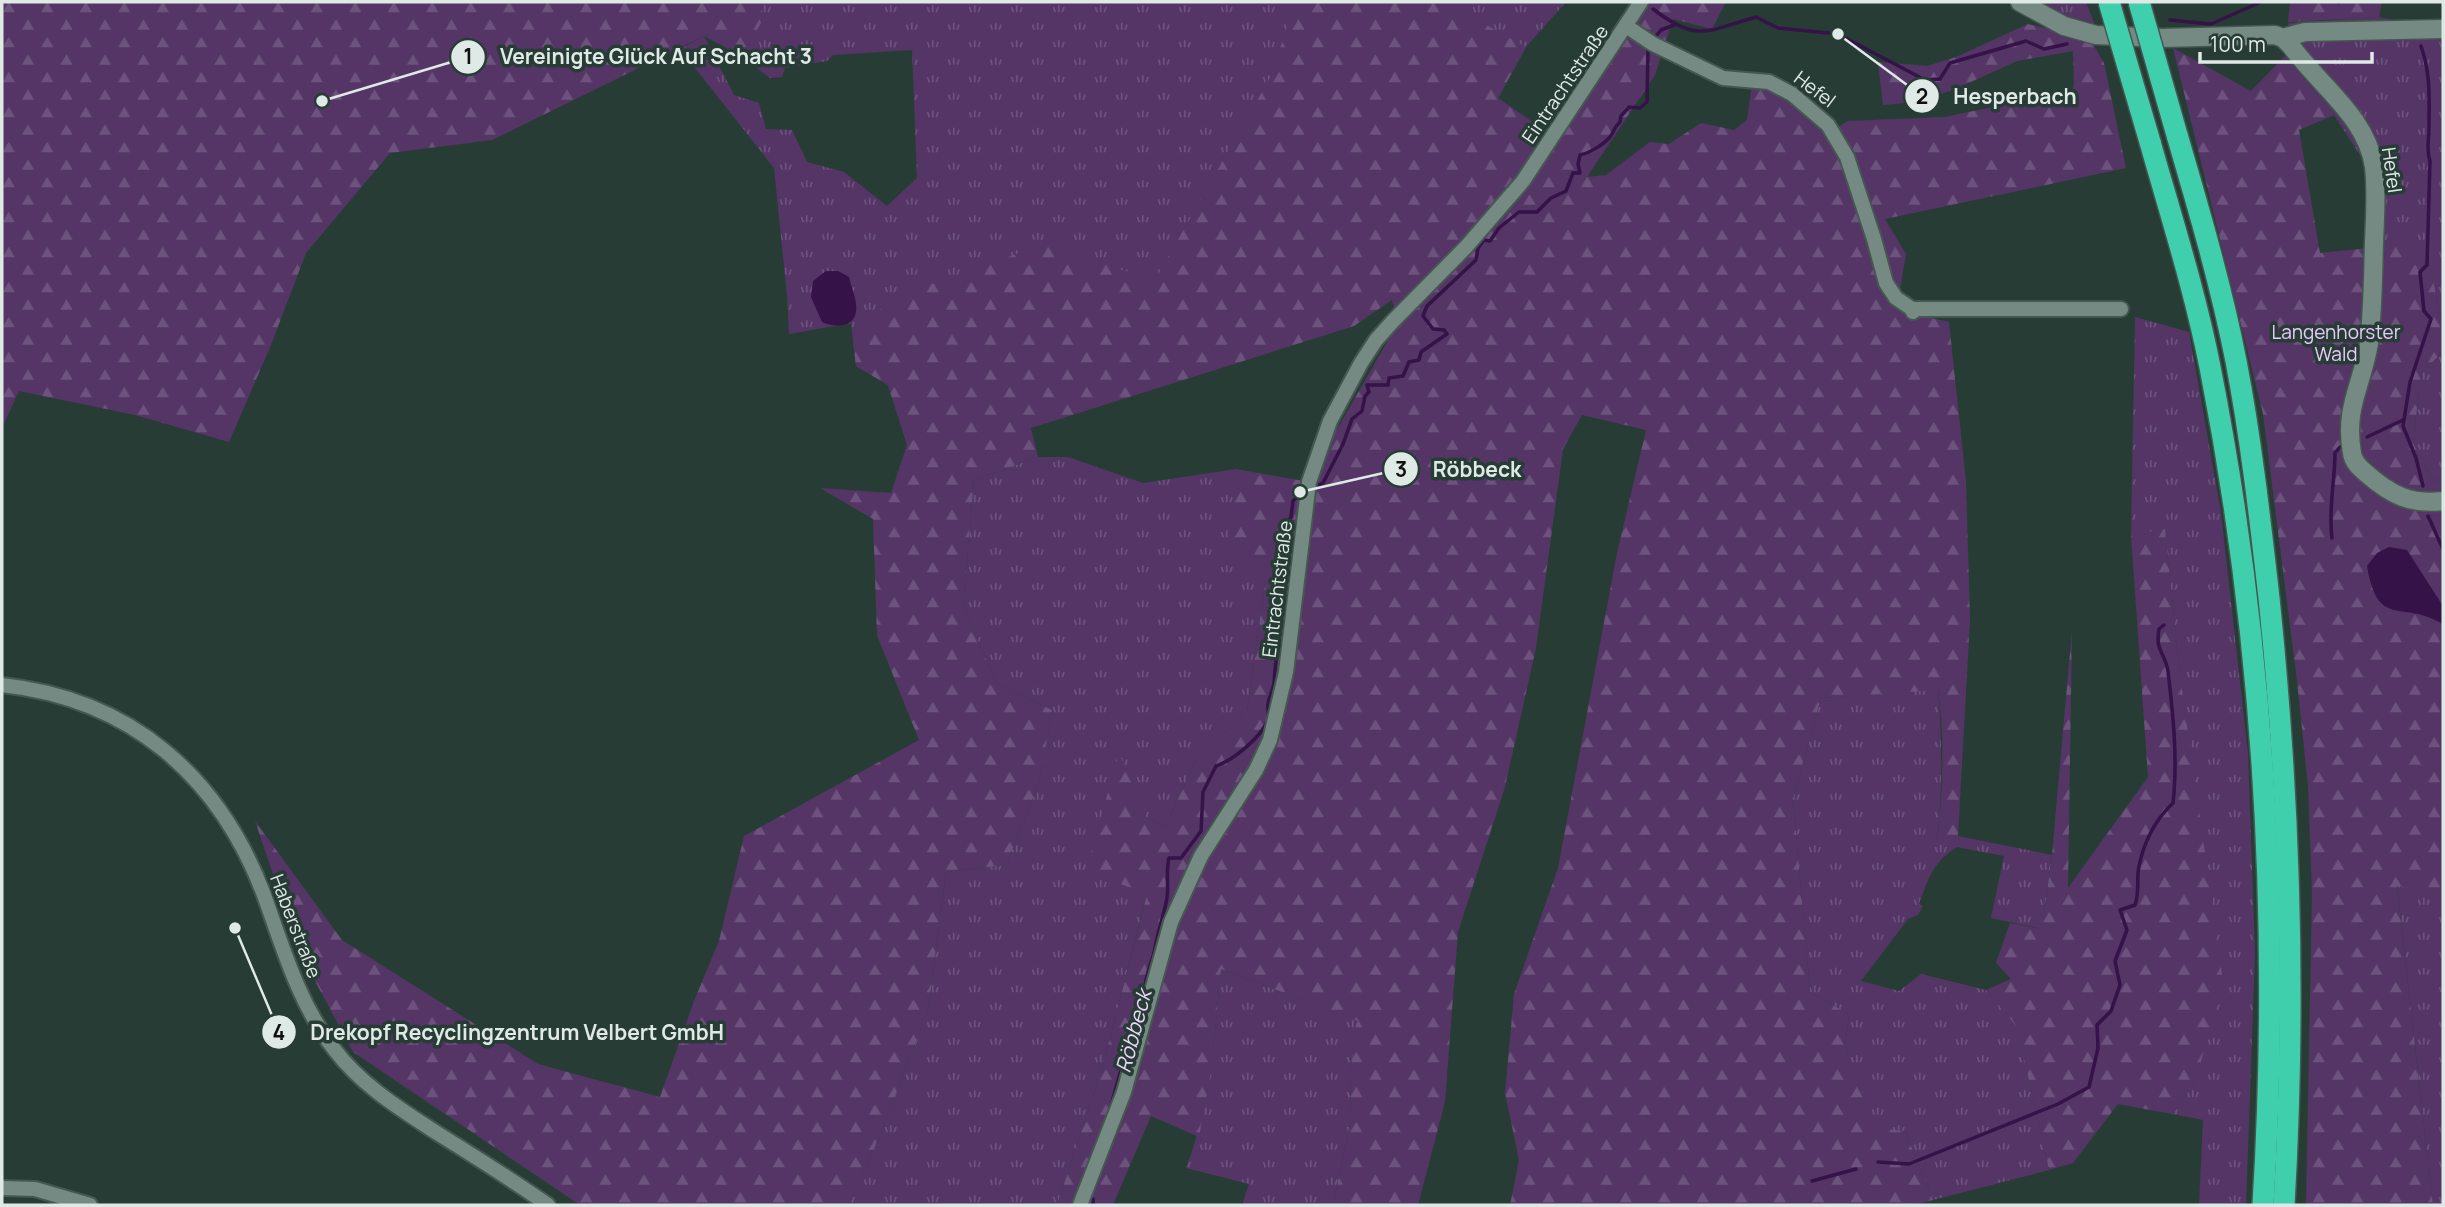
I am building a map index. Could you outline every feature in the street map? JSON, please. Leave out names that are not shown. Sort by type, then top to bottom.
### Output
[{"type":"highway","points":[[2109,2],[2178,241],[2209,364],[2239,551],[2255,687],[2266,859],[2268,1195]]},
{"type":"highway","points":[[2140,2],[2222,296],[2236,359],[2249,439],[2277,671],[2291,933],[2268,1195]]},
{"type":"highway","points":[[2268,1195],[2286,1205]]},
{"type":"street","points":[[2020,2],[2064,26],[2096,35],[2162,38],[2269,34],[2283,38],[2305,32],[2443,29]]},
{"type":"street","name":"Eintrachtstraße","points":[[1080,1205],[1124,1092],[1171,922],[1179,902],[1201,856],[1256,770],[1270,740],[1286,672],[1309,482],[1330,421],[1361,363],[1392,321],[1466,247],[1523,181],[1640,5]]},
{"type":"street","name":"Hefel","points":[[1626,26],[1653,44],[1723,78],[1769,82],[1792,94],[1828,125],[1847,157],[1886,283],[1896,298],[1912,310],[2121,309]]},
{"type":"street","name":"Hefel","points":[[2283,38],[2360,129],[2369,147],[2374,167],[2371,317],[2368,344],[2349,416],[2352,455],[2357,465],[2390,493],[2413,502],[2443,501]]},
{"type":"street","name":"Haberstraße","points":[[2,685],[46,692],[115,718],[160,746],[188,771],[208,793],[252,867],[306,1005],[336,1052],[383,1097],[548,1205]]},
{"type":"street","points":[[2,1188],[34,1189],[90,1205]]},
{"type":"green space","points":[[2,2],[761,2],[761,23],[741,56],[704,36],[492,140],[390,153],[306,253],[271,345],[229,442],[135,415],[19,391],[2,428]]},
{"type":"green space","points":[[761,2],[1566,2],[1526,47],[1498,98],[907,444],[888,385],[856,366],[851,323],[789,334],[774,168],[680,49],[704,36],[734,95],[759,103],[766,129],[792,130],[807,162],[844,172],[887,206],[917,178],[912,50],[833,55],[827,61],[785,68],[782,77],[770,78],[741,56],[760,23]]},
{"type":"green space","points":[[1295,2],[1445,2],[1526,47],[1498,98],[1557,139],[1643,2],[1726,2],[1712,29],[1673,19],[1655,75],[1587,177],[1606,175],[1650,142],[1669,144],[1701,123],[1734,130],[1747,120],[1752,85],[1783,92],[1829,132],[1848,121],[1945,117],[2025,100],[2069,106],[2074,84],[2073,51],[2017,61],[1953,90],[1917,102],[1883,105],[1878,62],[1927,66],[1956,57],[2028,24],[2089,38],[2104,63],[2126,168],[1885,219],[1906,254],[1900,289],[1903,312],[1949,322],[1966,482],[1970,620],[1958,836],[1937,841],[1942,765],[1938,690],[1821,698],[1793,798],[1810,992],[1849,1014],[1845,1046],[1875,1128],[1905,1131],[1933,1200],[1913,1205],[1510,1205],[1519,1160],[1505,1093],[1514,994],[1558,868],[1617,553],[1646,430],[1582,415],[1563,449],[1536,648],[1505,787],[1458,932],[1445,1102],[1418,1205],[1333,1205],[1351,1119],[1350,1072],[1358,1021],[1221,969],[1211,1071],[1199,1137],[1151,1116],[1113,1205],[1057,1205],[1102,1069],[1147,894],[1086,871],[1119,753],[1146,817],[1165,827],[1196,760],[1247,711],[1265,583],[1229,538],[1236,469],[1315,483],[1320,459],[1398,323],[1392,300],[1354,326],[1031,428],[1038,457],[974,480],[963,606],[997,684],[1052,710],[1040,780],[1006,865],[946,872],[928,1011],[879,1137],[848,1205],[580,1205],[353,1052],[299,951],[255,821],[342,940],[538,1064],[660,1097],[694,1001],[719,941],[744,836],[919,740],[877,635],[873,519],[820,488],[891,493],[907,445],[888,385],[856,366],[853,341],[889,299],[1042,245],[1155,280],[1271,76]]},
{"type":"green space","points":[[2020,2],[2086,2],[2096,28]]},
{"type":"green space","points":[[2290,2],[2382,2],[2379,17],[2288,22]]},
{"type":"green space","points":[[2379,17],[2443,32],[2443,331],[2426,243],[2368,249],[2367,166],[2334,115],[2285,56],[2288,23]]},
{"type":"green space","name":"Langenhorster Wald","points":[[2173,48],[2251,91],[2285,56],[2334,115],[2299,130],[2320,253],[2426,242],[2443,331],[2443,352],[2421,373],[2413,443],[2434,482],[2443,476],[2443,891],[2397,886],[2433,1205],[2306,1205],[2312,894],[2308,786],[2297,681],[2263,414]]},
{"type":"green space","points":[[2135,317],[2189,332],[2221,513],[2248,754],[2255,953],[2246,1205],[2199,1205],[2203,1120],[2172,1114],[2195,1083],[2180,676],[2165,530],[2131,535]]},
{"type":"green space","points":[[2443,352],[2443,476],[2434,482],[2413,443],[2421,373]]},
{"type":"green space","points":[[1038,457],[1068,457],[1143,483],[1236,469],[1230,538],[1265,583],[1247,711],[1196,760],[1165,827],[1146,817],[1119,754],[1147,893],[1102,1069],[1057,1205],[848,1205],[879,1137],[928,1011],[946,872],[1006,865],[1040,780],[1052,710],[997,684],[963,606],[974,480]]},
{"type":"green space","points":[[2165,529],[2180,676],[2223,981],[2195,1083],[2172,1114],[2118,1104],[2073,1163],[2049,1170],[2017,1027],[1986,990],[2011,979],[1996,963],[2010,923],[2042,929],[2052,855],[2072,630],[2068,888],[2148,777],[2131,535]]},
{"type":"green space","points":[[1938,689],[1941,765],[1937,840],[1958,836],[2052,855],[2042,929],[1991,918],[2004,856],[1957,847],[1942,858],[1933,871],[1919,904],[1923,906],[1918,915],[1908,919],[1861,981],[1899,991],[1921,974],[1986,990],[2017,1026],[2049,1170],[1933,1200],[1905,1131],[1875,1129],[1845,1046],[1849,1014],[1810,992],[1793,798],[1821,698]]},
{"type":"green space","points":[[2397,885],[2443,891],[2443,1205],[2433,1205]]},
{"type":"green space","points":[[1221,969],[1359,1021],[1350,1072],[1351,1119],[1333,1205],[1242,1205],[1249,1184],[1186,1168],[1206,1095]]},
{"type":"shaded area","points":[[826,271],[838,271],[849,277],[856,312],[847,324],[837,326],[822,322],[811,297],[813,281]]},
{"type":"shaded area","points":[[2389,547],[2407,550],[2443,606],[2443,624],[2415,613],[2393,610],[2377,599],[2367,566],[2377,553]]},
{"type":"waterway","points":[[2170,20],[2211,24],[2261,2]]},
{"type":"waterway","points":[[1653,9],[1668,20],[1692,30],[1713,30],[1756,17],[1778,28],[1838,34],[1925,80],[1940,79],[1950,63],[2026,41],[2044,49],[2067,44]]},
{"type":"waterway","name":"Röbbeck","points":[[1656,36],[1661,30],[1674,25]]},
{"type":"waterway","points":[[2421,46],[2429,86],[2430,161],[2427,265],[2420,272],[2424,311],[2431,319],[2410,382],[2403,426],[2416,458],[2423,486]]},
{"type":"waterway","name":"Röbbeck","points":[[1313,487],[1323,483],[1343,444],[1352,419],[1362,411],[1365,396],[1369,392],[1367,385],[1388,385],[1389,378],[1403,376],[1409,362],[1419,360],[1421,352],[1447,334],[1444,330],[1433,329],[1423,316],[1427,306],[1476,260],[1478,248],[1484,240],[1490,241],[1499,228],[1519,212],[1537,212],[1551,198],[1566,191],[1573,173],[1580,173],[1580,155],[1607,140],[1629,107],[1640,108],[1647,102],[1648,49]]},
{"type":"waterway","points":[[2367,437],[2403,420]]},
{"type":"waterway","points":[[2332,538],[2335,453],[2340,447]]},
{"type":"waterway","name":"Röbbeck","points":[[1110,1109],[1154,953],[1168,892],[1169,858],[1181,858],[1201,831],[1203,792],[1216,766],[1231,759],[1246,747],[1268,720],[1284,593],[1286,565],[1280,547],[1282,529],[1291,517],[1293,501],[1303,491]]},
{"type":"waterway","points":[[2428,516],[2443,549]]},
{"type":"waterway","points":[[1878,1162],[1909,1164],[2058,1104],[2089,1087],[2098,1048],[2097,1025],[2111,1011],[2120,985],[2115,961],[2127,930],[2120,910],[2135,905],[2138,871],[2144,848],[2156,824],[2173,803],[2175,753],[2172,704],[2168,671],[2158,642],[2159,629],[2164,625]]},
{"type":"waterway","points":[[1812,1181],[1856,1169]]},
{"type":"waterway","name":"Röbbeck","points":[[1093,1199],[1093,1205]]},
{"type":"place","name":"Hesperbach","points":[[1838,34]]},
{"type":"place","name":"Vereinigte Glück Auf Schacht 3","points":[[322,101]]},
{"type":"place","name":"Röbbeck","points":[[1300,492]]},
{"type":"place","name":"Drekopf Recyclingzentrum Velbert GmbH","points":[[235,928]]}]
